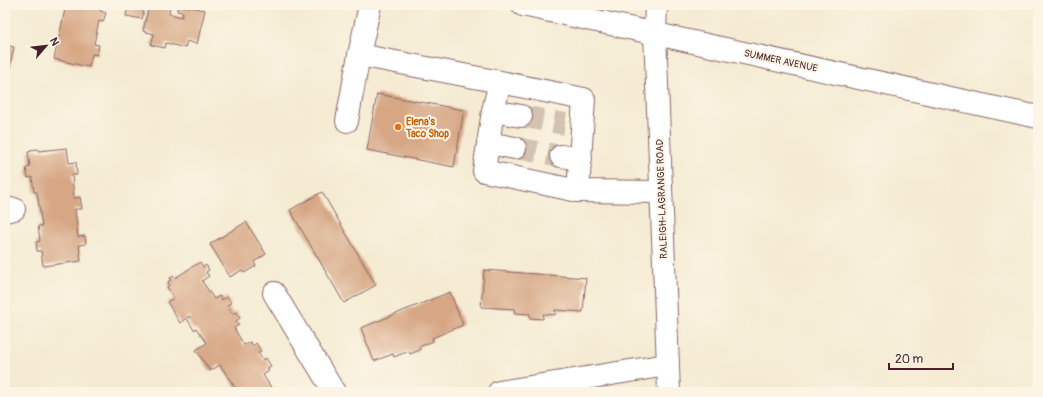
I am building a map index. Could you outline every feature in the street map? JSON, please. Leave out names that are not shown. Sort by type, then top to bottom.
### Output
[{"type":"main road","points":[[347,121],[370,5]]},
{"type":"main road","name":"SUMMER AVENUE","points":[[523,5],[1038,116]]},
{"type":"main road","name":"RALEIGH-LAGRANGE ROAD","points":[[656,5],[655,33],[669,392]]},
{"type":"main road","points":[[359,55],[584,99],[574,126],[571,158],[578,191]]},
{"type":"main road","points":[[500,82],[484,171],[578,191],[661,192]]},
{"type":"main road","points":[[494,111],[521,116]]},
{"type":"main road","points":[[488,143],[515,148]]},
{"type":"main road","points":[[274,293],[334,392]]},
{"type":"main road","points":[[499,392],[521,390],[668,365]]},
{"type":"building","points":[[66,5],[102,5],[100,11],[106,13],[103,22],[99,21],[94,44],[99,45],[97,55],[92,54],[89,67],[54,59]]},
{"type":"building","points":[[128,5],[145,5],[142,19],[126,16]]},
{"type":"building","points":[[149,5],[170,5],[169,14],[182,17],[183,12],[177,11],[178,5],[205,10],[197,44],[187,41],[185,48],[166,43],[165,48],[151,45],[154,34],[143,31]]},
{"type":"building","points":[[5,45],[14,47],[7,82],[5,82]]},
{"type":"building","name":"Elena's Taco Shop","points":[[377,94],[464,110],[454,167],[367,150]]},
{"type":"building","points":[[67,148],[69,163],[76,162],[77,175],[72,175],[74,198],[80,197],[82,209],[75,209],[78,237],[85,236],[86,244],[79,245],[81,261],[43,266],[41,251],[37,251],[36,242],[40,241],[38,226],[42,226],[37,192],[34,192],[32,177],[28,178],[26,168],[30,167],[28,152],[38,149],[38,151]]},
{"type":"building","points":[[322,192],[376,285],[344,303],[290,210]]},
{"type":"building","points":[[246,222],[266,254],[254,262],[256,266],[244,273],[242,270],[230,277],[210,244]]},
{"type":"building","points":[[200,262],[203,267],[206,265],[209,270],[206,272],[209,276],[202,281],[214,299],[220,296],[222,300],[227,297],[231,303],[227,305],[233,314],[236,312],[240,318],[236,321],[239,325],[234,328],[244,345],[250,342],[253,346],[256,343],[261,351],[258,353],[263,360],[266,358],[271,366],[267,368],[269,371],[263,375],[274,392],[231,392],[236,389],[220,365],[210,371],[196,350],[207,343],[196,328],[194,330],[188,320],[190,318],[189,316],[180,323],[167,302],[174,298],[167,287],[169,285],[168,282],[171,280],[170,278],[174,276],[175,278]]},
{"type":"building","points":[[484,270],[586,278],[583,312],[555,310],[555,315],[543,314],[543,319],[530,318],[530,314],[514,313],[515,309],[481,307]]},
{"type":"building","points":[[6,280],[8,299],[5,299]]},
{"type":"building","points":[[450,292],[463,325],[432,338],[433,341],[419,347],[420,350],[410,354],[409,351],[394,357],[393,354],[374,361],[361,328]]},
{"type":"building","points":[[5,384],[12,392],[5,392]]},
{"type":"tunnel","points":[[521,116],[565,124]]},
{"type":"tunnel","points":[[515,148],[561,156]]},
{"type":"place","name":"Elena's Taco Shop","points":[[398,127]]}]
